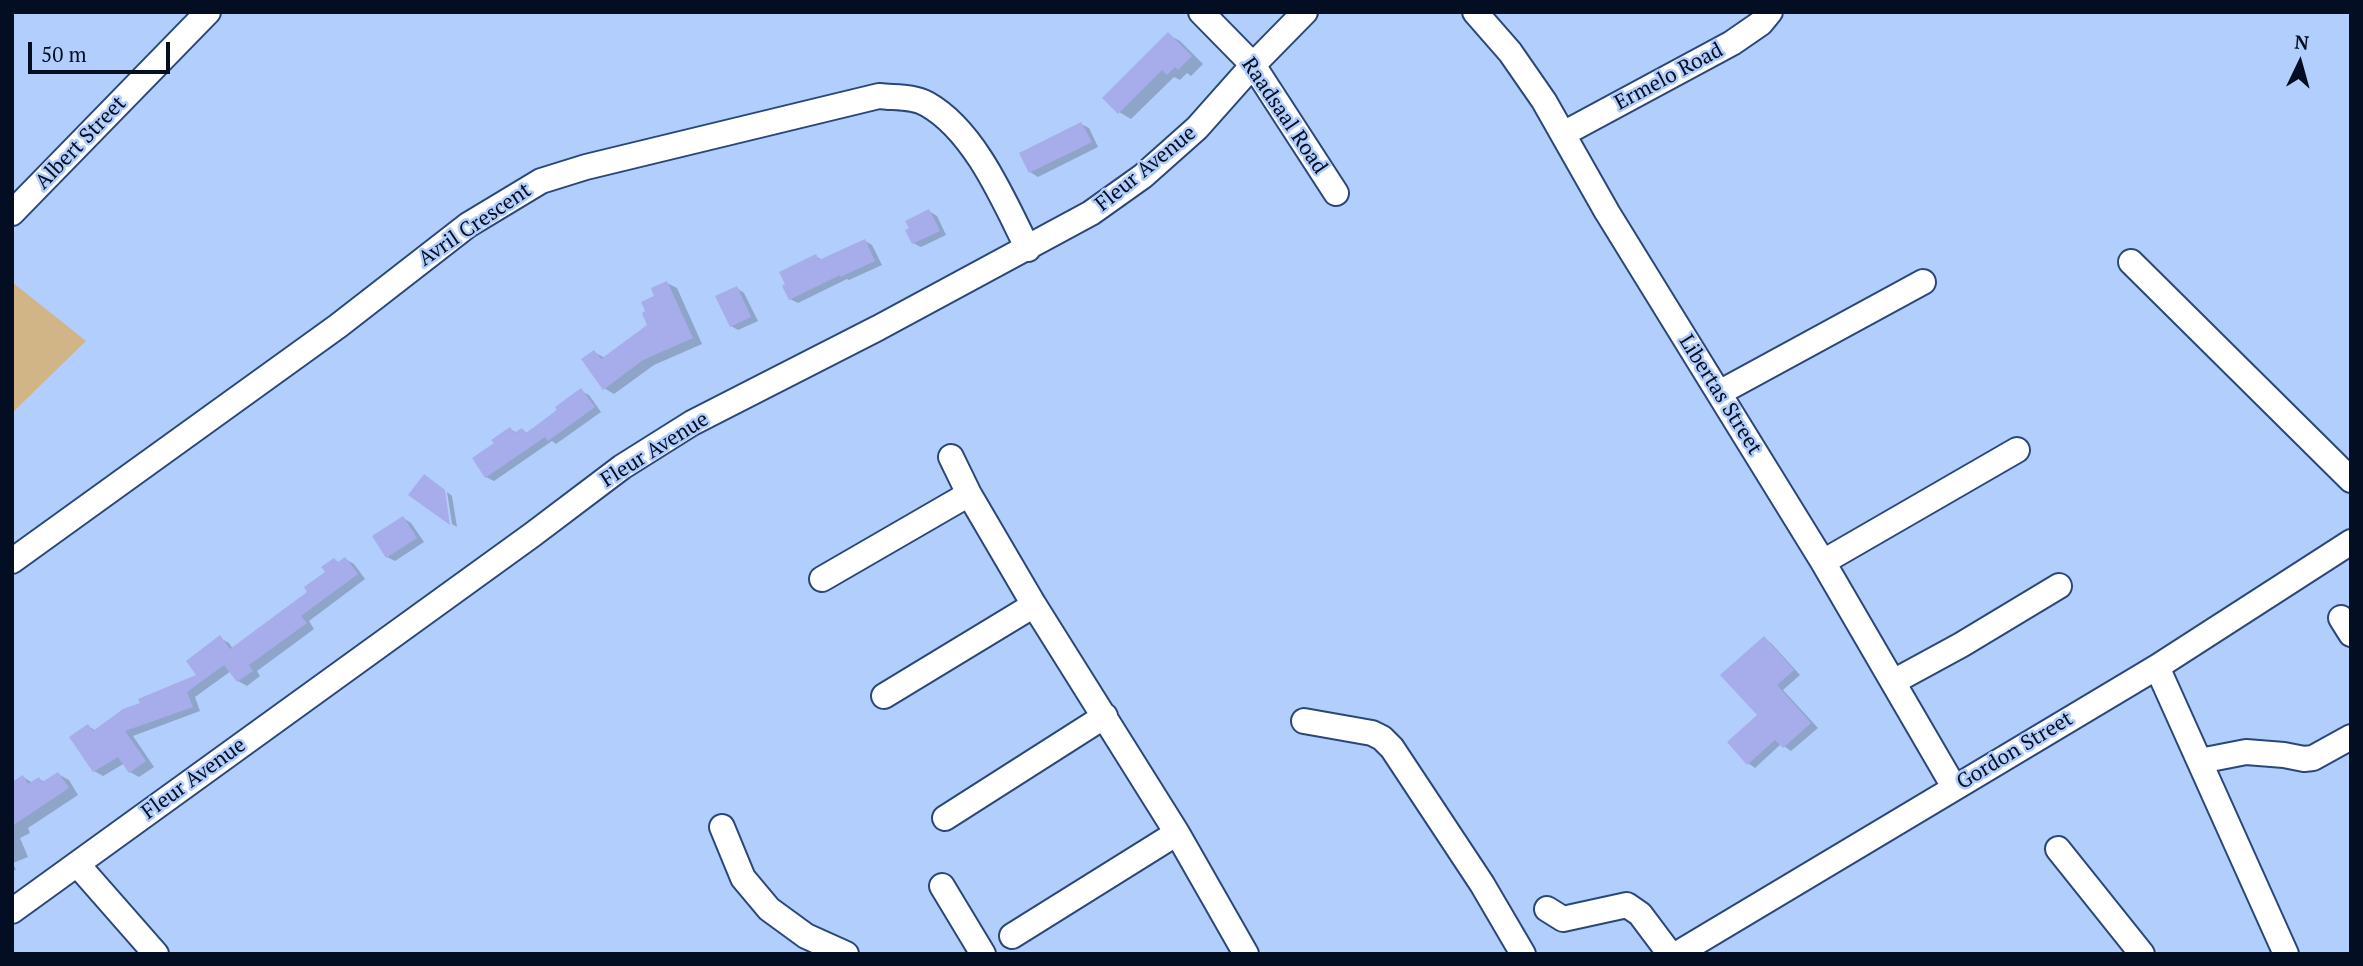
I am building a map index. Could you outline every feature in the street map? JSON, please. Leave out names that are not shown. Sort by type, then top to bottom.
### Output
[{"type":"street","name":"Albert Street","points":[[12,213],[208,12]]},
{"type":"street","name":"Raadsaal Road","points":[[1201,12],[1254,65],[1336,193]]},
{"type":"street","name":"Fleur Avenue","points":[[12,911],[622,467],[691,423],[1028,249],[1091,213],[1143,176],[1197,128],[1305,12]]},
{"type":"street","name":"Libertas Street","points":[[1475,12],[1510,51],[1544,100],[1606,212],[1823,562],[1954,787]]},
{"type":"street","name":"Ermelo Road","points":[[1563,134],[1732,43],[1761,23],[1770,12]]},
{"type":"street","name":"Avril Crescent","points":[[12,561],[338,326],[468,225],[552,177],[879,96],[912,99],[927,104],[944,118],[976,152],[996,184],[1028,249]]},
{"type":"street","points":[[2131,262],[2351,480]]},
{"type":"street","points":[[1719,393],[1923,282]]},
{"type":"street","points":[[1823,562],[2017,450]]},
{"type":"street","points":[[951,457],[969,494],[1034,605],[1177,833],[1240,952]]},
{"type":"street","points":[[822,579],[969,494]]},
{"type":"street","name":"Gordon Street","points":[[1677,954],[2157,667],[2351,542]]},
{"type":"street","points":[[1893,682],[2059,586]]},
{"type":"street","points":[[884,696],[1034,605]]},
{"type":"street","points":[[2157,667],[2286,954]]},
{"type":"street","points":[[945,818],[1105,716]]},
{"type":"street","points":[[1304,721],[1372,733],[1392,748],[1448,831],[1523,954]]},
{"type":"street","points":[[2200,761],[2246,752],[2313,758],[2351,737]]},
{"type":"street","points":[[722,827],[743,878],[769,909],[806,936],[846,954]]},
{"type":"street","points":[[1012,936],[1177,833]]},
{"type":"street","points":[[2058,849],[2142,954]]},
{"type":"street","points":[[77,864],[156,954]]},
{"type":"street","points":[[942,886],[983,954]]},
{"type":"street","points":[[1547,909],[1563,919],[1627,905],[1640,914],[1670,954]]},
{"type":"shaded area","points":[[12,282],[86,341],[12,413]]},
{"type":"building","points":[[1168,32],[1192,56],[1178,70],[1175,67],[1167,75],[1162,70],[1118,114],[1102,98]]},
{"type":"building","points":[[1081,122],[1092,142],[1029,173],[1019,153]]},
{"type":"building","points":[[929,209],[940,231],[912,244],[905,230],[909,228],[905,221]]},
{"type":"building","points":[[865,239],[875,261],[789,300],[779,272],[816,254],[819,260]]},
{"type":"building","points":[[667,281],[693,338],[643,360],[603,390],[581,359],[594,350],[601,359],[647,325],[641,302],[654,296],[651,288]]},
{"type":"building","points":[[737,286],[751,317],[730,327],[715,296]]},
{"type":"building","points":[[581,388],[595,407],[548,441],[545,437],[485,478],[472,458],[494,443],[491,440],[510,427],[514,433],[522,428],[526,433]]},
{"type":"building","points":[[424,474],[445,490],[450,525],[408,495]]},
{"type":"building","points":[[403,516],[417,538],[386,558],[372,536]]},
{"type":"building","points":[[345,557],[358,574],[301,616],[307,623],[249,665],[253,671],[237,682],[224,665],[187,692],[193,707],[125,731],[146,761],[129,773],[118,757],[93,772],[69,737],[88,724],[93,731],[123,709],[140,703],[138,699],[196,675],[186,661],[220,635],[230,649],[307,592],[304,587],[325,572],[321,567],[334,558],[338,562]]},
{"type":"building","points":[[1764,636],[1794,670],[1777,685],[1811,723],[1783,748],[1775,740],[1747,765],[1727,742],[1757,715],[1720,675]]},
{"type":"building","points":[[58,772],[69,788],[12,826],[12,782],[23,775],[28,784],[39,777],[42,782]]}]
